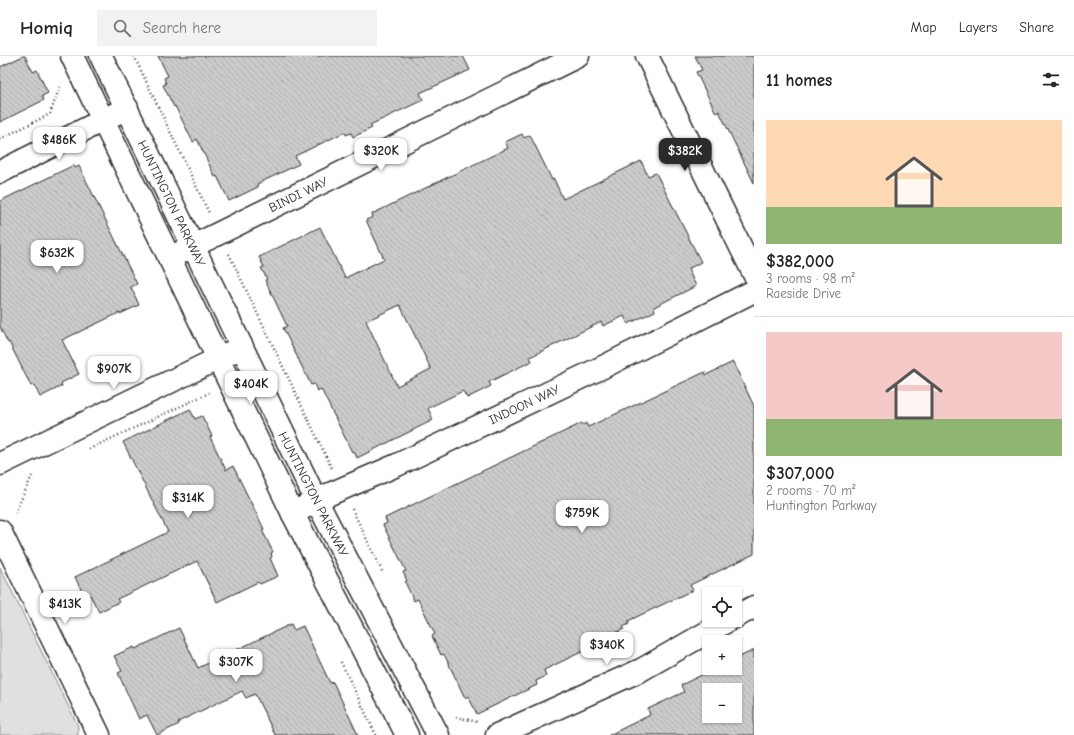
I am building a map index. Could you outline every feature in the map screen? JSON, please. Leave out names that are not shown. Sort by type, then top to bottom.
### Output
[{"type":"street","name":"HUNTINGTON PARKWAY","points":[[72,56],[293,514],[407,735]]},
{"type":"street","name":"HUNTINGTON PARKWAY","points":[[101,56],[316,500],[438,735]]},
{"type":"street","name":"BINDI WAY","points":[[169,258],[578,56]]},
{"type":"street","points":[[647,56],[754,274]]},
{"type":"street","points":[[0,172],[127,108]]},
{"type":"street","name":"INDOON WAY","points":[[293,514],[316,500],[397,465],[605,366],[754,291]]},
{"type":"street","points":[[0,464],[242,347]]},
{"type":"street","points":[[5,523],[99,735]]},
{"type":"street","points":[[742,613],[754,607]]},
{"type":"street","points":[[497,735],[641,670],[717,627]]},
{"type":"path","points":[[134,56],[383,574]]},
{"type":"path","points":[[0,139],[50,114],[62,82]]},
{"type":"path","points":[[88,450],[210,392]]},
{"type":"path","points":[[5,523],[15,514],[30,477],[38,473]]},
{"type":"path","points":[[338,656],[376,735]]},
{"type":"shaded area","points":[[0,567],[78,726],[78,735],[0,735]]},
{"type":"building","points":[[25,56],[33,72],[37,70],[48,93],[42,96],[44,100],[0,122],[0,67]]},
{"type":"building","points":[[158,56],[463,56],[470,70],[420,93],[423,100],[370,125],[372,128],[353,137],[351,133],[346,135],[345,132],[295,156],[299,164],[257,184],[258,187],[229,201],[217,176],[215,177],[197,139],[193,142],[163,85],[166,84],[164,78],[168,76]]},
{"type":"building","points":[[695,56],[754,56],[754,183],[719,111],[716,113],[696,72],[702,70]]},
{"type":"building","points":[[522,134],[524,138],[530,135],[563,199],[641,161],[648,176],[656,173],[701,262],[688,269],[696,286],[654,307],[655,311],[628,324],[624,316],[603,326],[601,322],[530,357],[532,361],[489,382],[491,386],[467,398],[463,391],[428,408],[433,420],[357,458],[354,451],[352,452],[321,389],[317,391],[314,384],[311,385],[283,328],[287,326],[265,280],[267,279],[261,268],[264,267],[259,257],[320,227],[345,278],[384,259],[366,220],[373,217],[372,214],[508,148],[505,142]],"holes":[[[400,305],[431,369],[397,386],[366,321]]]},
{"type":"building","points":[[74,165],[75,168],[79,166],[137,284],[131,287],[139,305],[62,340],[79,374],[61,383],[62,386],[40,397],[34,385],[31,386],[0,327],[0,201]]},
{"type":"building","points":[[733,362],[754,406],[754,554],[690,585],[693,590],[628,621],[629,624],[623,627],[624,629],[593,644],[594,646],[544,670],[546,676],[536,681],[537,685],[477,714],[468,696],[465,698],[444,654],[441,655],[432,636],[435,634],[418,599],[414,601],[405,582],[407,581],[403,572],[406,571],[383,525],[387,523],[385,518],[582,423],[583,425],[586,423],[588,427],[705,372],[706,375]]},
{"type":"building","points":[[190,409],[195,419],[202,416],[212,436],[210,437],[226,470],[233,466],[264,529],[262,530],[273,552],[271,553],[272,557],[270,558],[278,576],[260,584],[258,582],[217,602],[197,561],[117,599],[119,602],[99,612],[90,595],[85,598],[75,577],[168,532],[123,442]]},
{"type":"building","points":[[291,624],[294,630],[303,626],[330,683],[333,682],[358,735],[275,735],[255,694],[246,698],[242,691],[178,722],[179,724],[157,735],[147,715],[139,719],[118,673],[122,671],[114,656],[134,647],[135,649],[179,628],[198,668]]},
{"type":"building","points":[[754,650],[754,735],[609,735],[650,715],[648,709],[684,692],[681,685],[702,675],[742,675],[742,656]]}]
